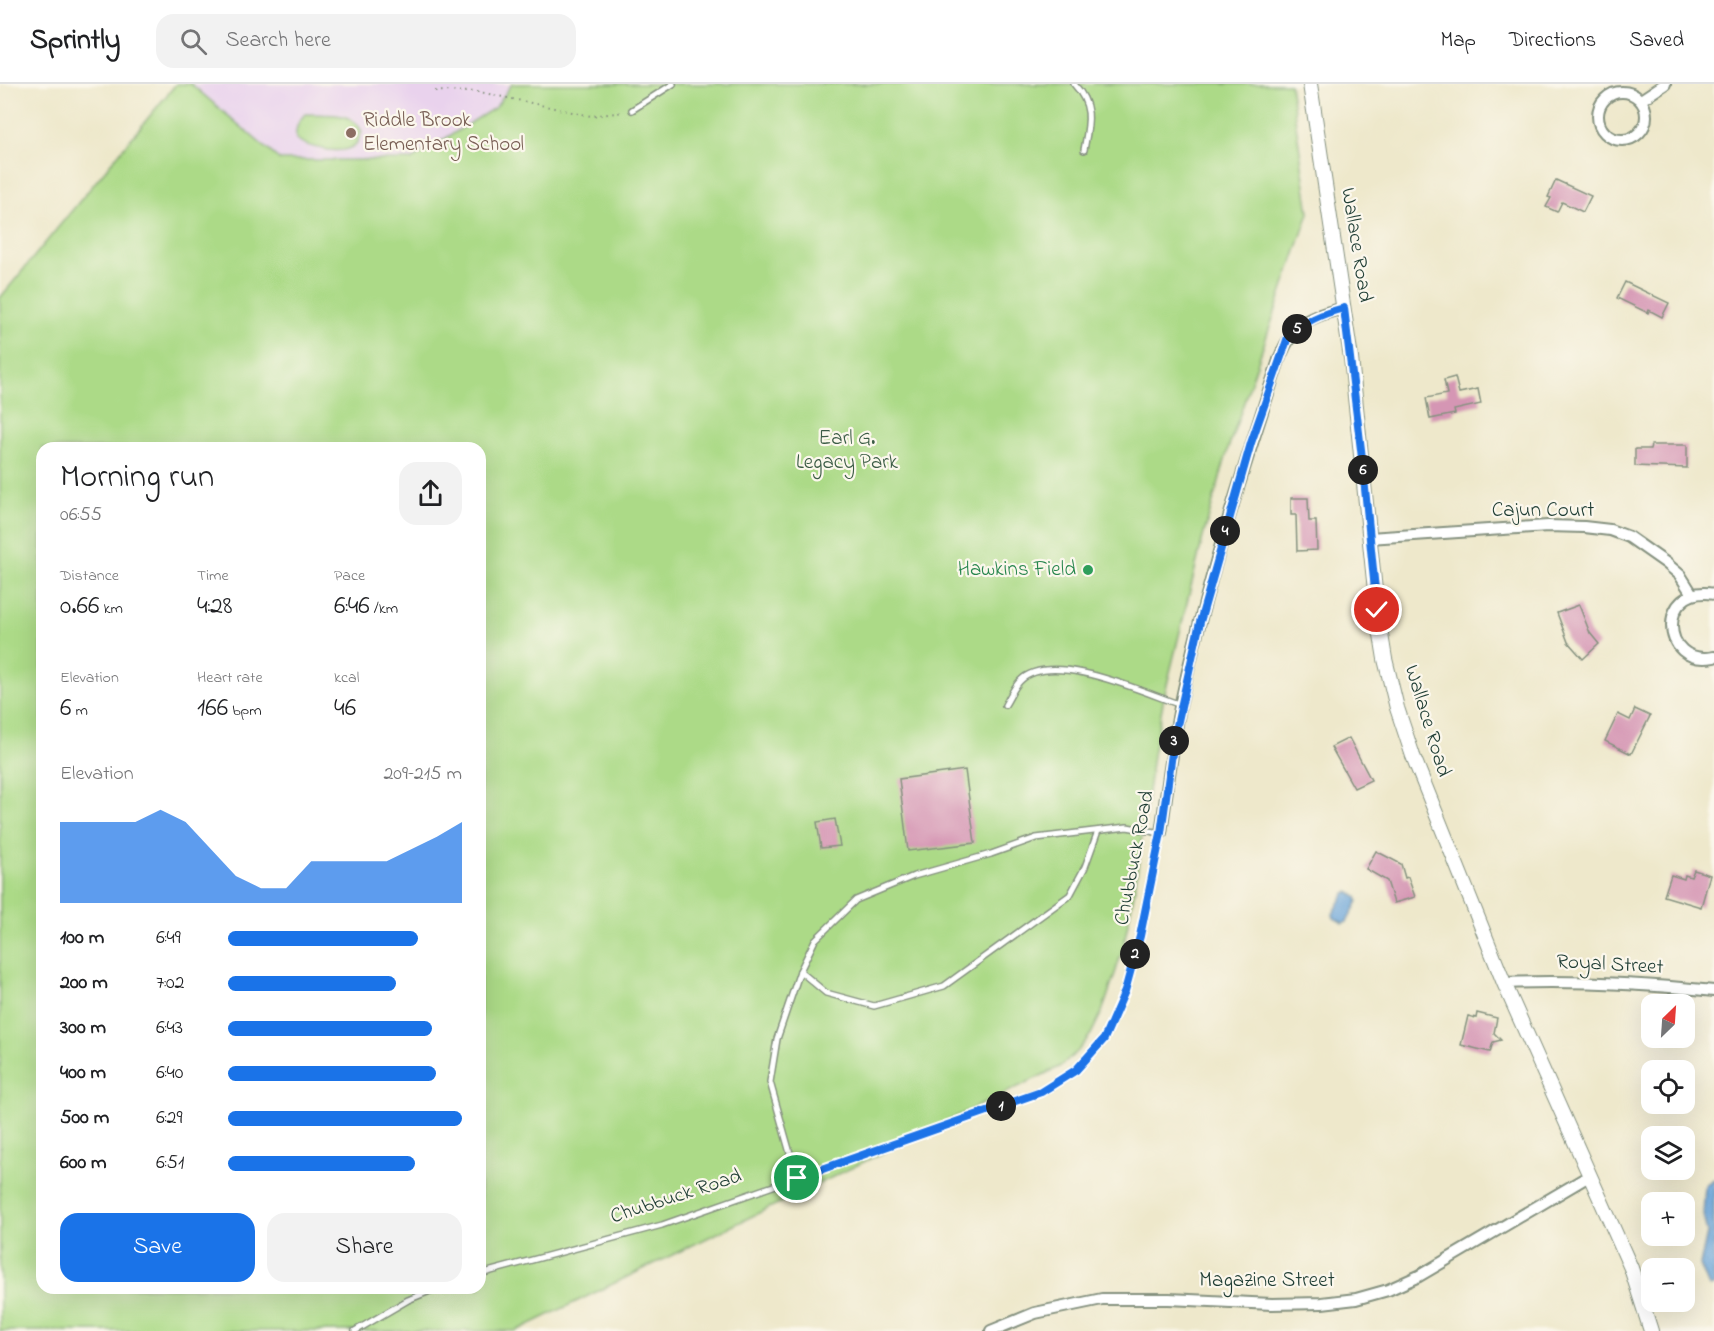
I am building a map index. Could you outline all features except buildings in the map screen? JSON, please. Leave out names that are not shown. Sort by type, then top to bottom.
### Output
[{"type":"street","name":"Wallace Road","points":[[1310,84],[1344,308],[1361,447],[1377,610],[1385,659],[1397,708],[1413,756],[1504,983],[1631,1268],[1651,1331]]},
{"type":"street","points":[[1641,100],[1665,84]]},
{"type":"street","points":[[1628,92],[1641,100],[1646,116],[1641,131],[1628,140],[1612,138],[1605,133],[1598,119],[1601,104],[1606,98],[1612,94],[1628,92]]},
{"type":"street","name":"Chubbuck Road","points":[[1161,833],[1181,705],[1227,524],[1251,443],[1288,337],[1317,315],[1344,308]]},
{"type":"street","name":"Cajun Court","points":[[1369,538],[1548,526],[1610,530],[1629,537],[1666,563],[1680,575],[1692,594]]},
{"type":"street","points":[[1714,594],[1702,592],[1692,594],[1675,609],[1671,620],[1676,642],[1683,651],[1693,657],[1704,659],[1714,657]]},
{"type":"street","name":"Royal Street","points":[[1504,983],[1557,981],[1714,991]]},
{"type":"street","name":"Magazine Street","points":[[991,1331],[1035,1313],[1102,1299],[1169,1299],[1272,1304],[1322,1303],[1356,1299],[1388,1290],[1419,1276],[1589,1176]]},
{"type":"lane","points":[[632,110],[673,84]]},
{"type":"lane","points":[[1074,84],[1085,100],[1089,112],[1084,150]]},
{"type":"lane","points":[[1005,705],[1021,680],[1048,668],[1095,675],[1181,705]]},
{"type":"lane","points":[[797,1178],[770,1082],[777,1039],[800,971],[815,940],[856,900],[914,876],[991,854],[1036,838],[1127,827],[1161,833]]},
{"type":"lane","points":[[800,971],[826,993],[874,1006],[944,986],[1070,896],[1085,867],[1098,831]]},
{"type":"lane","name":"Chubbuck Road","points":[[486,1272],[662,1225],[1041,1092],[1076,1070],[1104,1039],[1125,991],[1140,936],[1161,833]]},
{"type":"lane","points":[[355,1331],[422,1294]]},
{"type":"path","points":[[435,91],[480,92],[591,116],[632,110]]},
{"type":"shaded area","name":"Riddle Brook Elementary School","points":[[191,84],[512,84],[496,107],[411,160],[280,160]]},
{"type":"green space","name":"Earl G. Legacy Park","points":[[176,84],[191,84],[280,160],[411,160],[496,107],[512,84],[1290,84],[1309,213],[1229,446],[1203,537],[1164,697],[1153,755],[1135,888],[1123,948],[1102,1012],[1091,1034],[1078,1051],[1059,1067],[516,1331],[0,1331],[0,298]]},
{"type":"green space","points":[[305,114],[330,114],[346,117],[358,125],[362,132],[356,144],[342,150],[325,150],[309,145],[296,139],[298,125]]},
{"type":"water","points":[[1348,892],[1357,897],[1358,901],[1347,922],[1343,923],[1334,918],[1333,914],[1345,893]]},
{"type":"water","points":[[1714,1179],[1714,1286],[1709,1287],[1700,1265],[1707,1233],[1703,1215],[1705,1185]]},
{"type":"place","name":"Riddle Brook Elementary School","points":[[351,133]]},
{"type":"place","name":"Hawkins Field","points":[[1088,570]]},
{"type":"route","points":[[797,1178],[1041,1092],[1076,1070],[1104,1039],[1125,991],[1140,936],[1161,833],[1181,705],[1200,622],[1251,443],[1288,337],[1317,315],[1344,308],[1377,610]]}]
